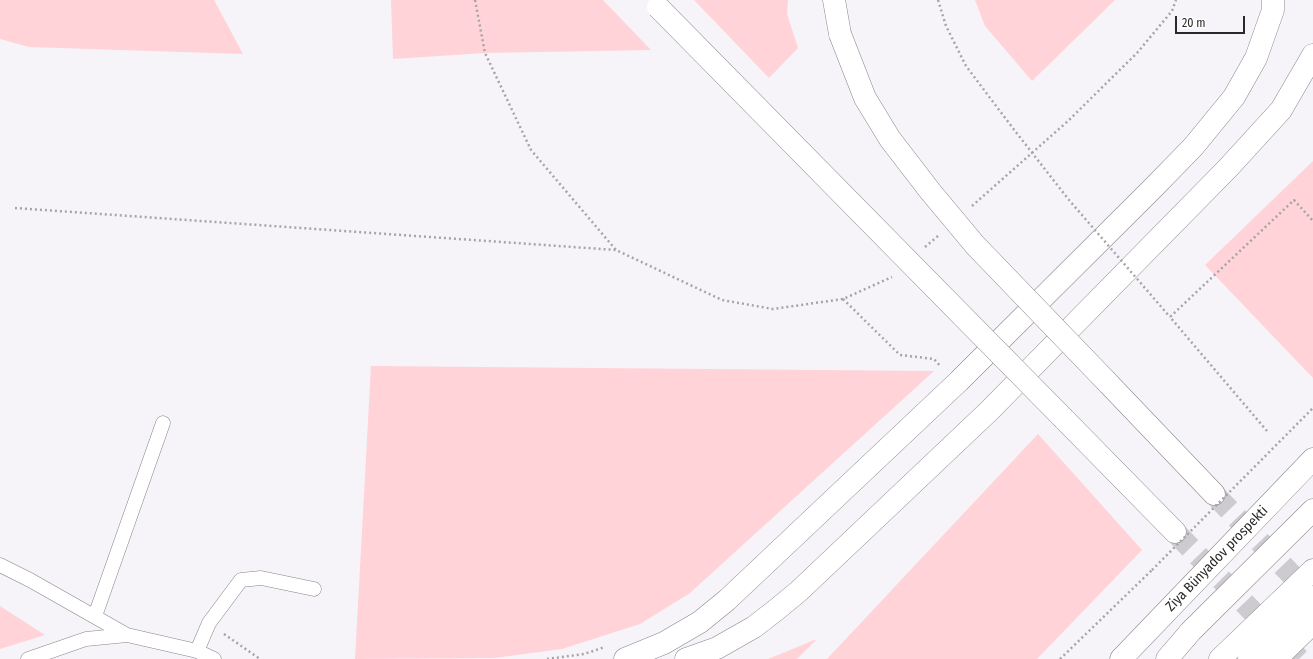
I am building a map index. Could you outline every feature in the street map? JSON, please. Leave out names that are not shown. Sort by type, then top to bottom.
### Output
[{"type":"main road","points":[[834,0],[840,34],[865,98],[890,139],[975,246],[1214,494]]},
{"type":"main road","points":[[625,659],[664,643],[700,622],[727,600],[959,381],[1193,148],[1234,98],[1256,58],[1273,10],[1273,0]]},
{"type":"main road","points":[[654,4],[1175,532]]},
{"type":"main road","points":[[686,659],[717,648],[754,627],[776,610],[799,591],[989,411],[1228,168],[1281,110],[1313,55]]},
{"type":"main road","name":"Ziya Bünyadov prospekti","points":[[1121,659],[1313,459]]},
{"type":"main road","points":[[1167,659],[1191,631],[1313,510]]},
{"type":"main road","points":[[1220,659],[1313,570]]},
{"type":"main road","points":[[1249,659],[1313,597]]},
{"type":"main road","points":[[1276,659],[1313,623]]},
{"type":"lane","points":[[95,616],[163,424]]},
{"type":"lane","points":[[0,565],[127,635],[197,651],[214,659]]},
{"type":"lane","points":[[197,651],[209,623],[242,580],[261,578],[314,589]]},
{"type":"lane","points":[[28,659],[86,639],[127,635]]},
{"type":"path","points":[[474,0],[485,53],[531,150],[616,250]]},
{"type":"path","points":[[938,0],[946,26],[966,66],[1015,131],[1069,200],[1267,431]]},
{"type":"path","points":[[967,210],[1068,121],[1137,53],[1172,11],[1176,0]]},
{"type":"path","points":[[1170,317],[1294,200],[1313,221]]},
{"type":"path","points":[[15,208],[616,250],[722,300],[773,309],[842,299],[890,279],[896,274]]},
{"type":"path","points":[[919,252],[943,232]]},
{"type":"path","points":[[842,299],[900,355],[934,359],[944,370]]},
{"type":"path","points":[[1060,659],[1152,570],[1313,408]]},
{"type":"path","points":[[209,623],[260,659]]},
{"type":"path","points":[[547,659],[584,654],[606,647]]},
{"type":"shaded area","points":[[0,0],[214,0],[243,54],[29,47],[0,39]]},
{"type":"shaded area","points":[[391,0],[603,0],[651,50],[485,53],[393,59]]},
{"type":"shaded area","points":[[694,0],[788,0],[787,14],[798,48],[769,78]]},
{"type":"shaded area","points":[[975,0],[1115,0],[1032,81],[985,26]]},
{"type":"shaded area","points":[[1313,161],[1313,378],[1205,265]]},
{"type":"shaded area","points":[[371,366],[934,371],[690,593],[640,624],[562,649],[494,658],[355,659]]},
{"type":"shaded area","points":[[1038,434],[1142,550],[1037,659],[827,659]]},
{"type":"shaded area","points":[[0,606],[45,635],[0,649]]},
{"type":"shaded area","points":[[817,639],[797,659],[768,659]]},
{"type":"tunnel","points":[[1214,494],[1312,596]]},
{"type":"tunnel","points":[[1175,532],[1299,659]]}]
